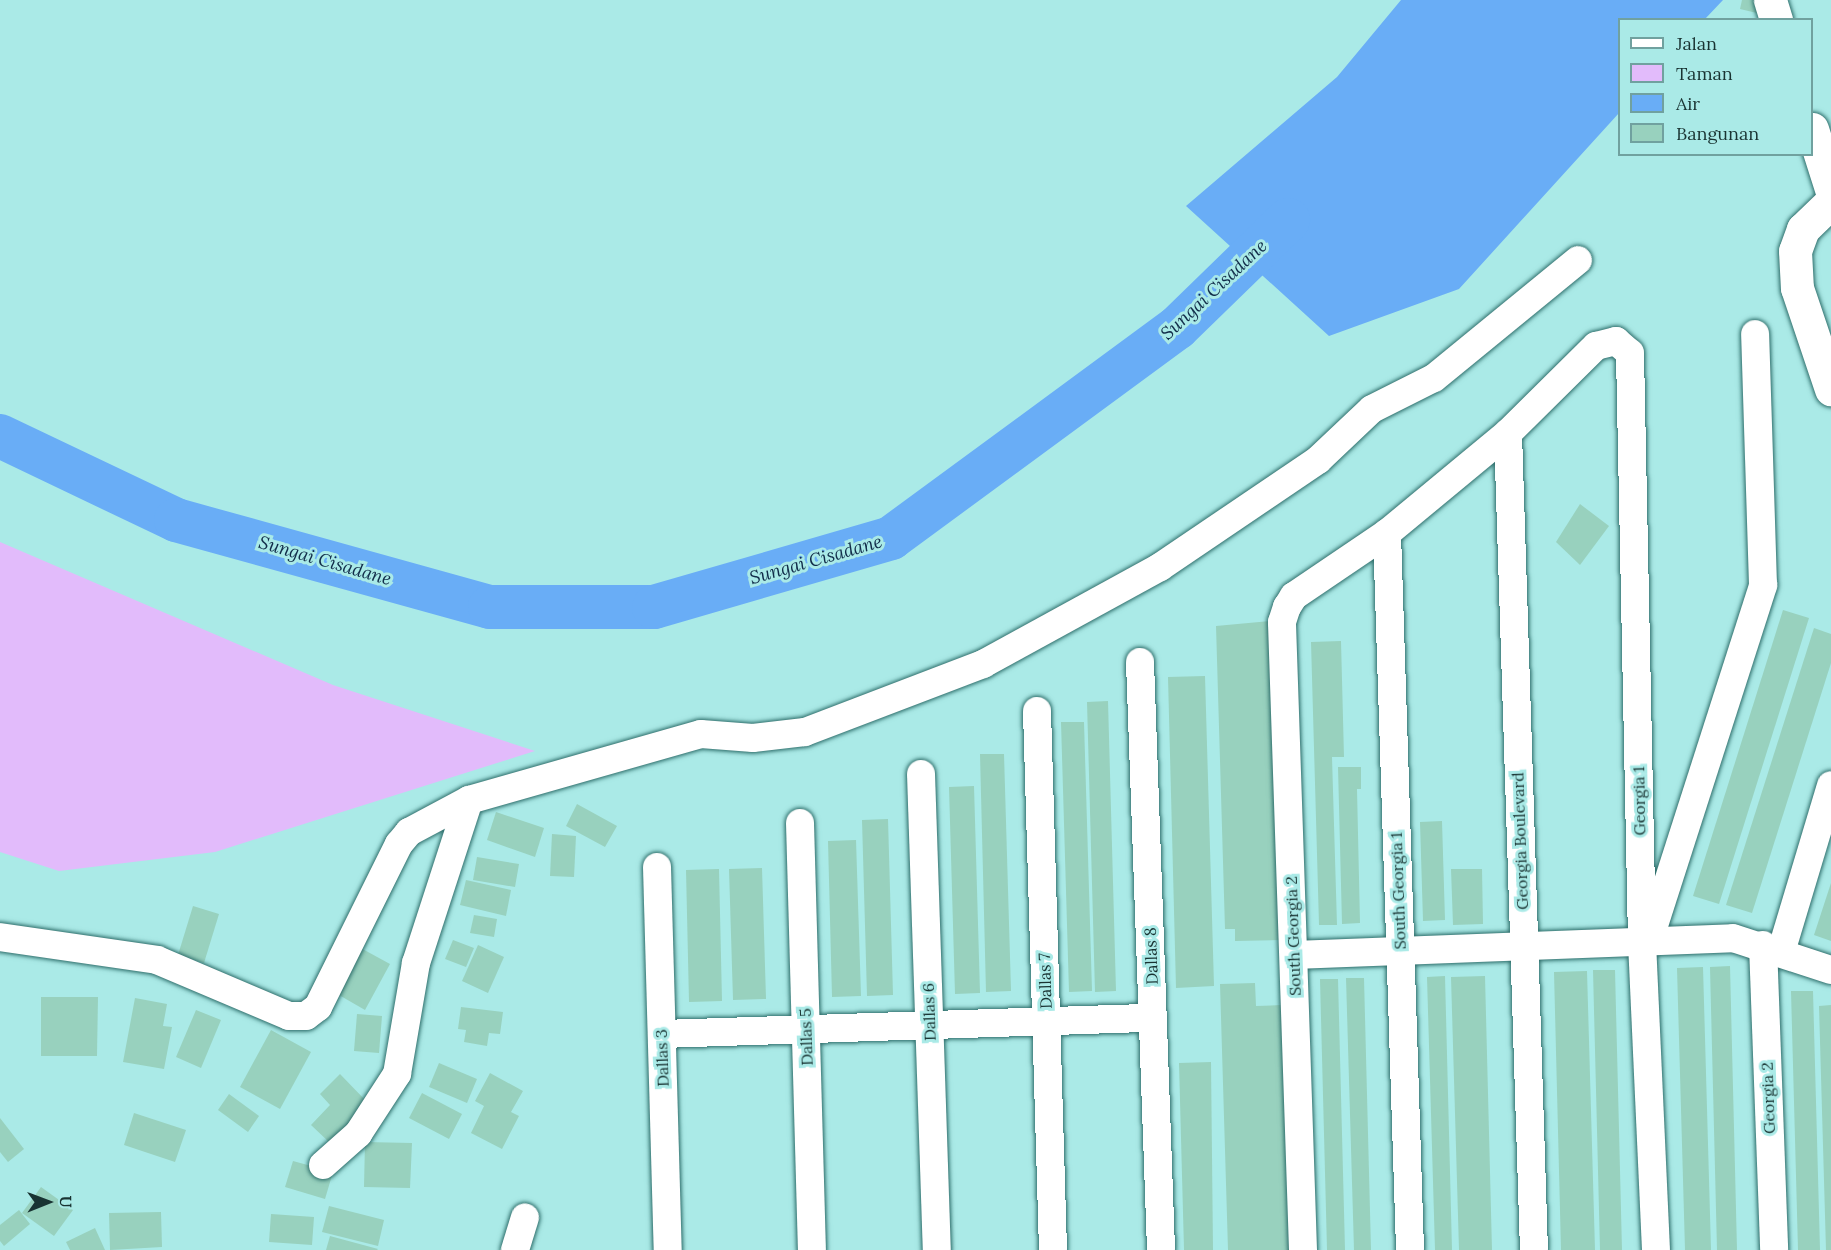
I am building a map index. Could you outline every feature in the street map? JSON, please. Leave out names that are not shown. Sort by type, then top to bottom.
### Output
[{"type":"main road","points":[[1770,0],[1775,18]]},
{"type":"main road","points":[[1813,132],[1831,189]]},
{"type":"main road","points":[[1831,202],[1803,229],[1795,251],[1797,288],[1831,389]]},
{"type":"street","points":[[0,937],[157,960],[283,1014],[306,1016],[318,1007],[405,837],[469,801],[701,734],[753,738],[805,732],[983,664],[1180,553],[1318,460],[1372,409],[1434,378],[1578,260]]},
{"type":"street","name":"Georgia 1","points":[[1645,942],[1763,585],[1755,334]]},
{"type":"street","name":"Georgia 1","points":[[1508,433],[1596,346],[1616,341],[1630,353],[1645,942],[1656,1250]]},
{"type":"street","points":[[1387,533],[1508,433]]},
{"type":"street","name":"Georgia Boulevard","points":[[1508,433],[1534,1250]]},
{"type":"street","name":"South Georgia 2","points":[[1304,1250],[1282,622],[1294,596],[1387,533]]},
{"type":"street","name":"South Georgia 1","points":[[1387,533],[1410,1250]]},
{"type":"street","name":"Dallas 8","points":[[1140,662],[1161,1250]]},
{"type":"street","name":"Dallas 7","points":[[1036,711],[1053,1250]]},
{"type":"street","name":"Dallas 6","points":[[921,774],[937,1250]]},
{"type":"street","name":"Georgia 2","points":[[1774,1250],[1772,948],[1831,785]]},
{"type":"street","points":[[323,1165],[358,1134],[397,1074],[416,963],[469,801]]},
{"type":"street","name":"Dallas 5","points":[[800,823],[812,1250]]},
{"type":"street","name":"Dallas 3","points":[[657,867],[668,1250]]},
{"type":"street","points":[[1293,956],[1733,938],[1772,948],[1831,970]]},
{"type":"street","points":[[662,1034],[1153,1018]]},
{"type":"street","points":[[515,1250],[525,1218],[526,1250]]},
{"type":"green space","points":[[0,542],[333,685],[535,751],[215,852],[59,871],[0,852]]},
{"type":"water","points":[[1401,0],[1723,0],[1706,18],[1618,18],[1618,114],[1459,289],[1329,336],[1186,206],[1337,77]]},
{"type":"building","points":[[1742,0],[1764,0],[1761,14],[1740,9]]},
{"type":"building","points":[[1580,504],[1609,526],[1580,565],[1556,542]]},
{"type":"building","points":[[1783,610],[1809,618],[1719,904],[1693,896]]},
{"type":"building","points":[[1270,621],[1280,940],[1235,941],[1235,929],[1225,929],[1216,626]]},
{"type":"building","points":[[1814,628],[1831,634],[1831,663],[1752,913],[1726,905]]},
{"type":"building","points":[[1341,641],[1344,757],[1332,757],[1337,925],[1319,925],[1311,642]]},
{"type":"building","points":[[1205,676],[1214,986],[1176,988],[1168,677]]},
{"type":"building","points":[[1108,701],[1116,991],[1095,992],[1087,702]]},
{"type":"building","points":[[1061,722],[1084,722],[1092,991],[1069,992]]},
{"type":"building","points":[[980,754],[1004,754],[1011,991],[986,992]]},
{"type":"building","points":[[1338,767],[1361,767],[1361,789],[1357,789],[1360,923],[1342,924]]},
{"type":"building","points":[[974,786],[980,993],[955,994],[949,787]]},
{"type":"building","points":[[577,804],[617,826],[605,847],[566,826]]},
{"type":"building","points":[[496,812],[544,828],[535,857],[487,840]]},
{"type":"building","points":[[888,819],[893,995],[867,996],[862,820]]},
{"type":"building","points":[[1442,821],[1445,920],[1423,921],[1420,822]]},
{"type":"building","points":[[552,834],[576,836],[574,877],[550,876]]},
{"type":"building","points":[[856,840],[861,996],[832,997],[828,841]]},
{"type":"building","points":[[477,857],[519,864],[515,887],[473,880]]},
{"type":"building","points":[[762,868],[766,999],[733,1000],[729,869]]},
{"type":"building","points":[[719,869],[722,1001],[689,1002],[686,870]]},
{"type":"building","points":[[1451,869],[1482,869],[1483,924],[1453,925]]},
{"type":"building","points":[[466,880],[511,890],[506,916],[460,905]]},
{"type":"building","points":[[1831,883],[1831,941],[1814,935]]},
{"type":"building","points":[[193,906],[219,914],[204,963],[178,955]]},
{"type":"building","points":[[474,915],[497,919],[494,937],[470,933]]},
{"type":"building","points":[[453,940],[474,948],[466,967],[445,959]]},
{"type":"building","points":[[478,945],[504,957],[488,993],[462,981]]},
{"type":"building","points":[[357,946],[390,964],[365,1010],[332,991]]},
{"type":"building","points":[[1730,966],[1737,1250],[1717,1250],[1710,967]]},
{"type":"building","points":[[1703,967],[1711,1250],[1685,1250],[1677,968]]},
{"type":"building","points":[[1593,970],[1615,970],[1622,1250],[1600,1250]]},
{"type":"building","points":[[1587,971],[1595,1250],[1561,1250],[1554,972]]},
{"type":"building","points":[[1445,976],[1452,1250],[1435,1250],[1427,977]]},
{"type":"building","points":[[1485,976],[1492,1250],[1459,1250],[1451,977]]},
{"type":"building","points":[[1346,978],[1364,978],[1371,1250],[1354,1250]]},
{"type":"building","points":[[1320,979],[1338,979],[1345,1250],[1327,1250]]},
{"type":"building","points":[[1255,983],[1256,1006],[1282,1005],[1289,1250],[1228,1250],[1220,984]]},
{"type":"building","points":[[1791,991],[1813,991],[1820,1250],[1798,1250]]},
{"type":"building","points":[[41,997],[98,997],[97,1056],[41,1056]]},
{"type":"building","points":[[135,998],[167,1004],[163,1026],[172,1027],[164,1069],[123,1062]]},
{"type":"building","points":[[1831,1005],[1831,1250],[1826,1250],[1819,1006]]},
{"type":"building","points":[[461,1007],[503,1012],[500,1034],[489,1033],[487,1046],[464,1042],[466,1030],[458,1029]]},
{"type":"building","points":[[196,1010],[221,1020],[201,1068],[176,1057]]},
{"type":"building","points":[[357,1014],[382,1016],[379,1053],[354,1051]]},
{"type":"building","points":[[271,1030],[311,1052],[280,1109],[240,1087]]},
{"type":"building","points":[[1211,1062],[1213,1250],[1184,1250],[1179,1063]]},
{"type":"building","points":[[439,1063],[477,1079],[467,1103],[429,1087]]},
{"type":"building","points":[[490,1073],[523,1091],[511,1112],[519,1116],[502,1149],[471,1133],[484,1106],[475,1101]]},
{"type":"building","points":[[340,1074],[368,1103],[330,1143],[311,1125],[330,1105],[320,1094]]},
{"type":"building","points":[[422,1093],[462,1114],[449,1139],[409,1118]]},
{"type":"building","points":[[229,1094],[259,1116],[248,1132],[218,1110]]},
{"type":"building","points":[[134,1113],[186,1130],[175,1162],[124,1145]]},
{"type":"building","points":[[0,1118],[24,1149],[8,1162],[0,1152]]},
{"type":"building","points":[[365,1142],[412,1143],[410,1188],[364,1187]]},
{"type":"building","points":[[293,1161],[333,1172],[325,1199],[285,1187]]},
{"type":"building","points":[[41,1187],[73,1210],[54,1236],[22,1213]]},
{"type":"building","points":[[329,1206],[384,1220],[378,1246],[322,1232]]},
{"type":"building","points":[[19,1210],[30,1224],[4,1246],[0,1241],[0,1225]]},
{"type":"building","points":[[161,1212],[162,1247],[110,1250],[109,1213]]},
{"type":"building","points":[[271,1214],[314,1217],[312,1245],[269,1242]]},
{"type":"building","points":[[95,1228],[105,1250],[70,1250],[66,1242]]},
{"type":"building","points":[[330,1236],[378,1249],[326,1250]]},
{"type":"waterway","name":"Sungai Cisadane","points":[[0,436],[176,520],[490,607],[654,607],[891,538],[1177,328],[1288,220]]}]
